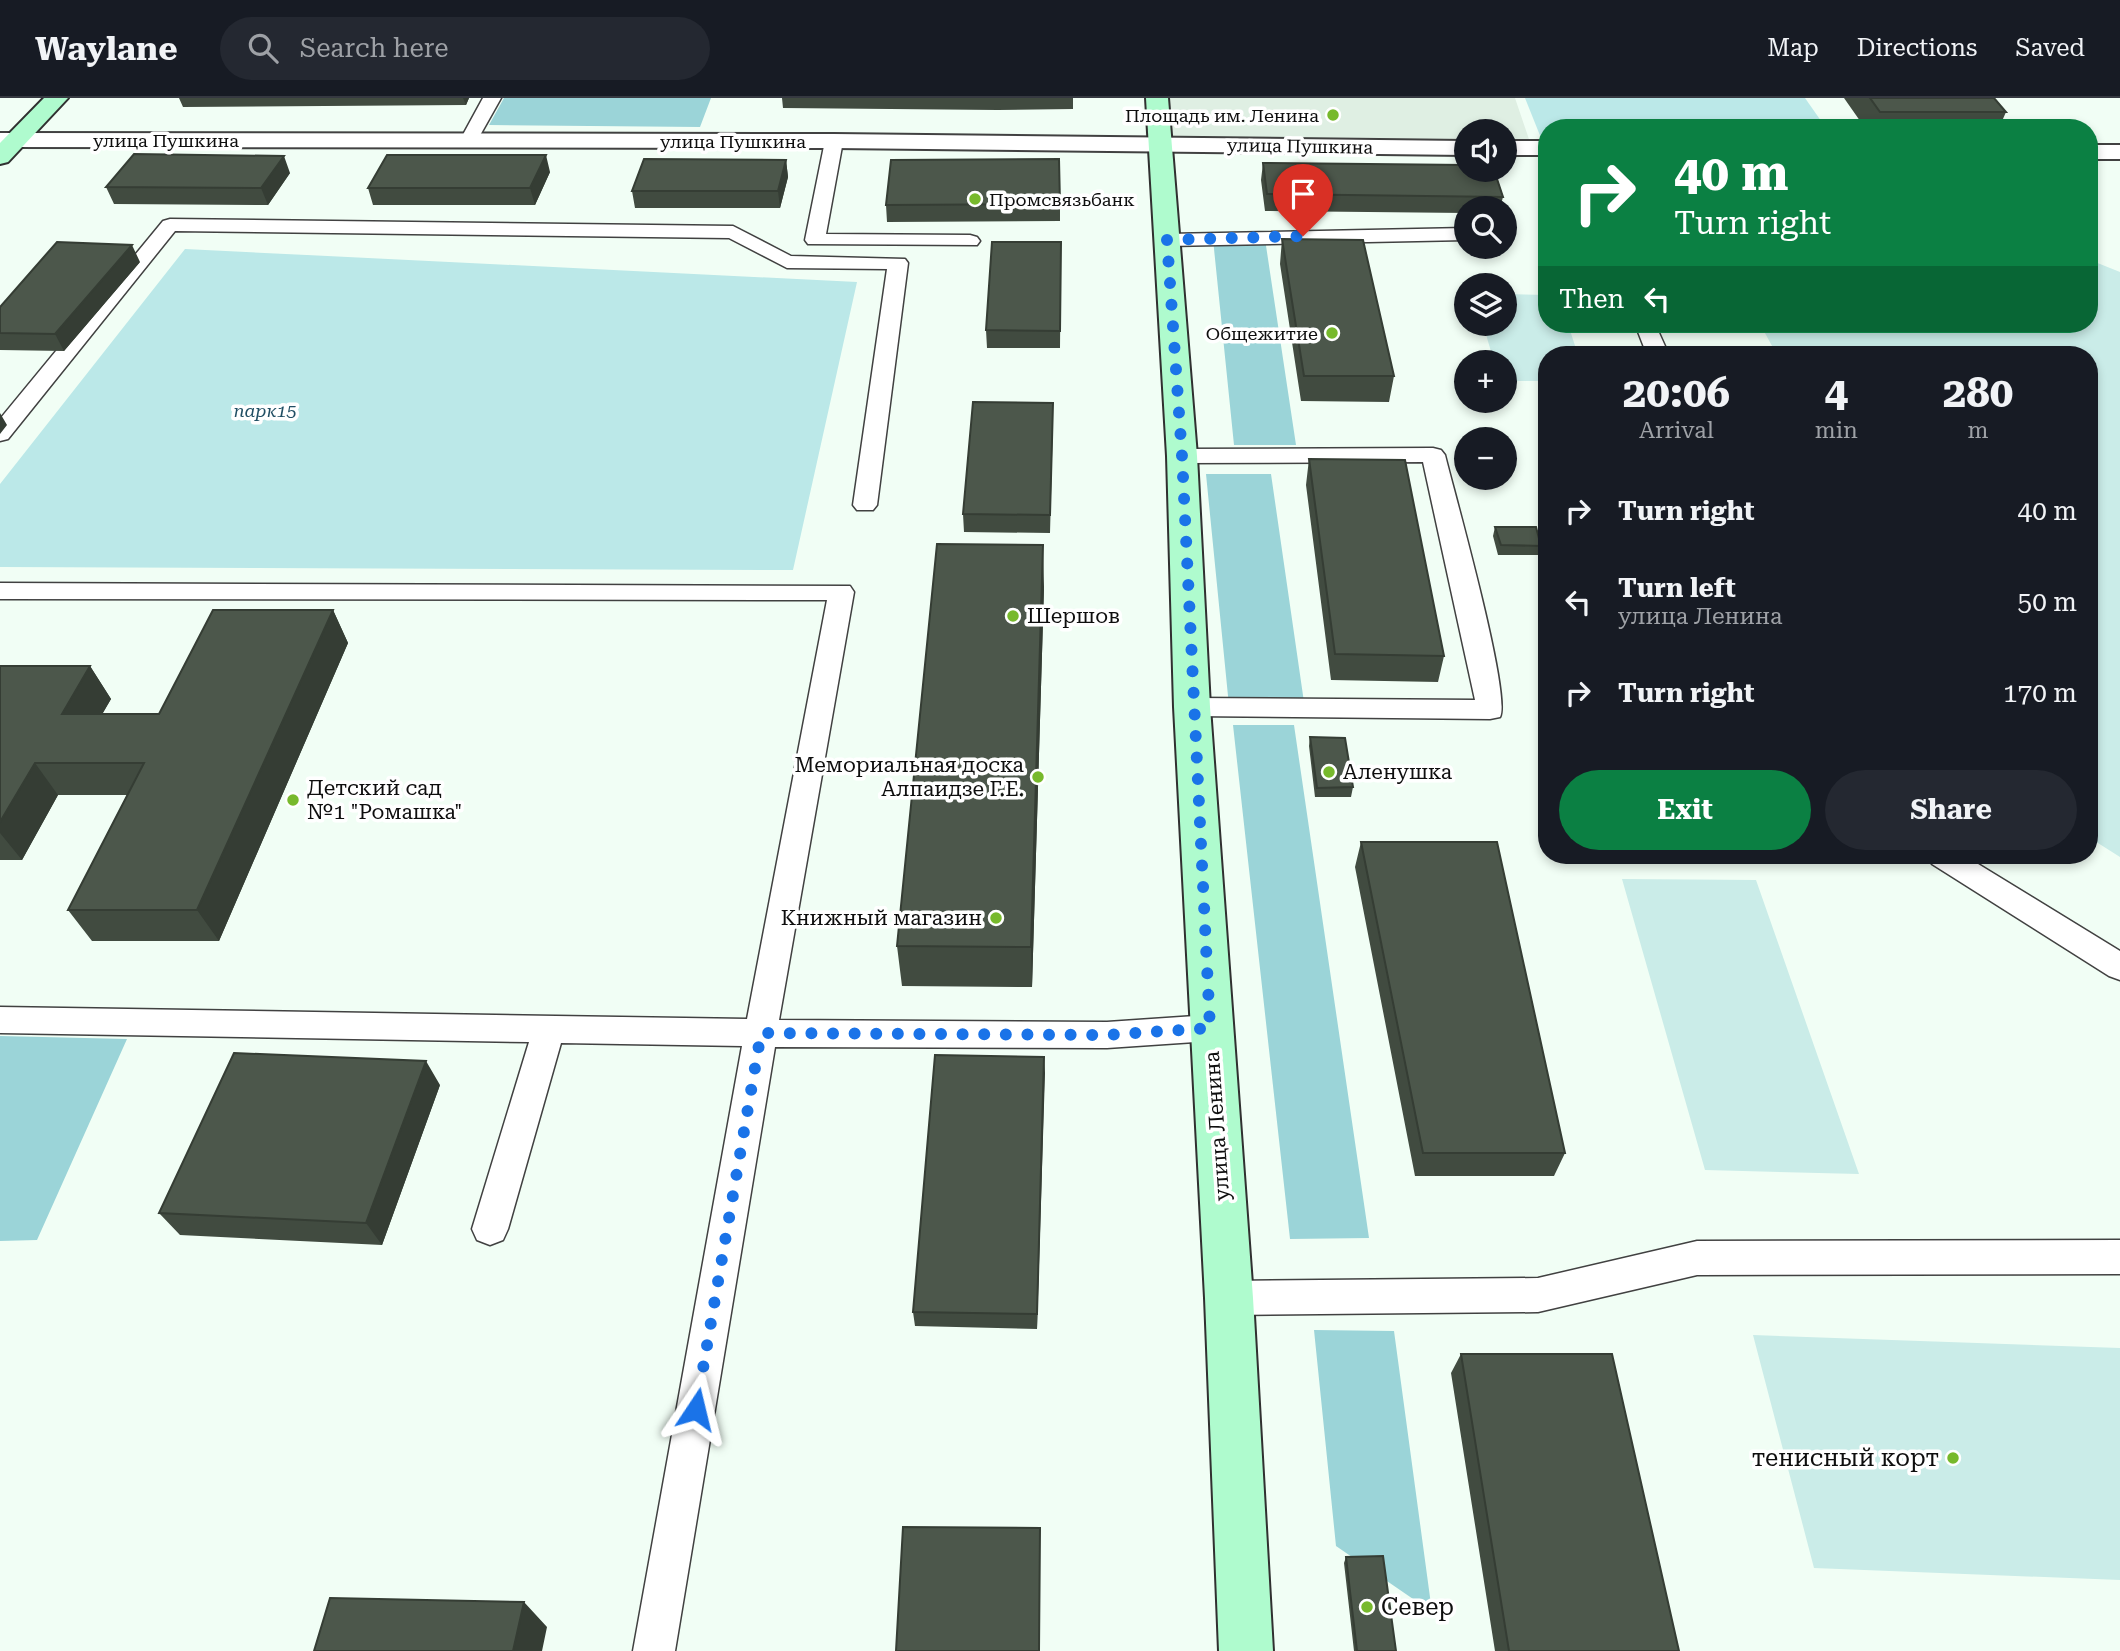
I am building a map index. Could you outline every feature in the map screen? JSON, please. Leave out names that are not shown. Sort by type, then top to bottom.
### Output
[{"type":"street","points":[[5,145],[57,98]]},
{"type":"street","name":"улица Ленина","points":[[1157,98],[1182,456],[1192,707],[1229,1298],[1245,1651]]},
{"type":"street","name":"улица Пушкина","points":[[5,145],[834,141],[1454,148]]},
{"type":"street","points":[[1517,148],[1538,148]]},
{"type":"street","points":[[2098,152],[2120,152]]},
{"type":"lane","points":[[468,142],[492,98]]},
{"type":"lane","points":[[834,141],[815,240],[970,242]]},
{"type":"lane","points":[[0,434],[170,225],[733,232],[787,262],[898,263],[865,505]]},
{"type":"lane","points":[[1167,240],[1454,234]]},
{"type":"lane","points":[[1182,456],[1433,455],[1485,669],[1490,710],[1192,707]]},
{"type":"lane","points":[[0,591],[841,592],[654,1651]]},
{"type":"lane","points":[[1955,864],[2120,967]]},
{"type":"lane","points":[[0,1020],[761,1033],[1107,1035],[1210,1028]]},
{"type":"lane","points":[[491,1229],[549,1030]]},
{"type":"lane","points":[[1229,1298],[1538,1295],[1698,1258],[2120,1257]]},
{"type":"green space","points":[[1525,98],[1805,98],[1820,119],[1538,119],[1538,130]]},
{"type":"green space","name":"парк15","points":[[185,249],[857,282],[793,570],[0,567],[0,484]]},
{"type":"shaded area","points":[[504,98],[711,98],[700,127],[489,125]]},
{"type":"shaded area","name":"Площадь им. Ленина","points":[[1145,98],[1515,98],[1534,154],[1517,154],[1517,119],[1454,119],[1454,154],[1146,153]]},
{"type":"shaded area","points":[[1213,239],[1265,239],[1296,445],[1234,445]]},
{"type":"shaded area","points":[[2098,263],[2120,272],[2120,857],[2098,843],[2098,346],[1772,346],[1765,333],[2098,333]]},
{"type":"shaded area","points":[[1517,294],[1538,295],[1538,333],[1571,333],[1575,346],[1538,346],[1538,381],[1517,381],[1517,350],[1491,350],[1486,336],[1517,336]]},
{"type":"shaded area","points":[[1206,474],[1271,474],[1306,716],[1230,716]]},
{"type":"shaded area","points":[[1233,725],[1294,725],[1369,1238],[1290,1239]]},
{"type":"shaded area","points":[[1622,879],[1756,880],[1859,1174],[1705,1170]]},
{"type":"shaded area","points":[[0,1036],[127,1039],[37,1240],[0,1241]]},
{"type":"shaded area","points":[[1314,1330],[1394,1331],[1432,1612],[1336,1546]]},
{"type":"shaded area","name":"тенисный корт","points":[[1753,1335],[2120,1348],[2120,1580],[1814,1568]]},
{"type":"building","points":[[1870,98],[1994,98],[2006,112],[1880,112]]},
{"type":"building","points":[[134,154],[284,156],[261,188],[106,187]]},
{"type":"building","points":[[387,155],[546,155],[530,188],[368,188]]},
{"type":"building","points":[[644,159],[786,160],[778,191],[632,191]]},
{"type":"building","name":"Промсвязьбанк","points":[[1059,159],[1060,204],[886,205],[891,160]]},
{"type":"building","points":[[1263,163],[1454,165],[1454,182],[1498,182],[1503,196],[1454,196],[1267,194]]},
{"type":"building","name":"Общежитие","points":[[1282,239],[1363,240],[1394,376],[1304,376]]},
{"type":"building","points":[[57,242],[132,245],[55,334],[0,333],[0,307]]},
{"type":"building","points":[[992,242],[1061,242],[1060,331],[986,330]]},
{"type":"building","points":[[973,402],[1053,403],[1050,515],[963,514]]},
{"type":"building","points":[[1309,459],[1405,460],[1444,656],[1335,654]]},
{"type":"building","points":[[1495,527],[1536,527],[1538,546],[1501,545]]},
{"type":"building","points":[[937,544],[1043,545],[1031,947],[897,946]]},
{"type":"building","points":[[213,610],[333,610],[197,910],[68,910],[144,763],[35,763],[0,822],[0,666],[90,666],[62,714],[159,714]]},
{"type":"building","name":"Аленушка","points":[[1310,737],[1345,738],[1353,787],[1317,788]]},
{"type":"building","points":[[1361,842],[1497,842],[1565,1153],[1423,1153]]},
{"type":"building","points":[[234,1053],[426,1061],[366,1223],[159,1213]]},
{"type":"building","points":[[935,1055],[1044,1057],[1037,1314],[913,1312]]},
{"type":"building","points":[[1461,1354],[1612,1354],[1679,1651],[1509,1651]]},
{"type":"building","points":[[903,1527],[1040,1528],[1039,1651],[896,1651]]},
{"type":"building","name":"Север","points":[[1383,1556],[1396,1651],[1357,1651],[1346,1557]]},
{"type":"building","points":[[330,1598],[524,1602],[513,1651],[314,1651]]},
{"type":"place","name":"Площадь им. Ленина","points":[[1333,115]]},
{"type":"place","name":"Промсвязьбанк","points":[[975,199]]},
{"type":"place","name":"Общежитие","points":[[1332,333]]},
{"type":"place","name":"Шершов","points":[[1013,616]]},
{"type":"place","name":"Аленушка","points":[[1329,772]]},
{"type":"place","name":"Мемориальная доска Алпаидзе Г.Е.","points":[[1038,777]]},
{"type":"place","name":"Детский сад №1 \"Ромашка\"","points":[[293,800]]},
{"type":"place","name":"Книжный магазин","points":[[996,918]]},
{"type":"place","name":"тенисный корт","points":[[1953,1458]]},
{"type":"place","name":"Север","points":[[1367,1607]]},
{"type":"route","points":[[696,1409],[761,1033],[1107,1035],[1210,1028],[1192,707],[1182,456],[1167,240],[1194,237],[1303,236]]}]
